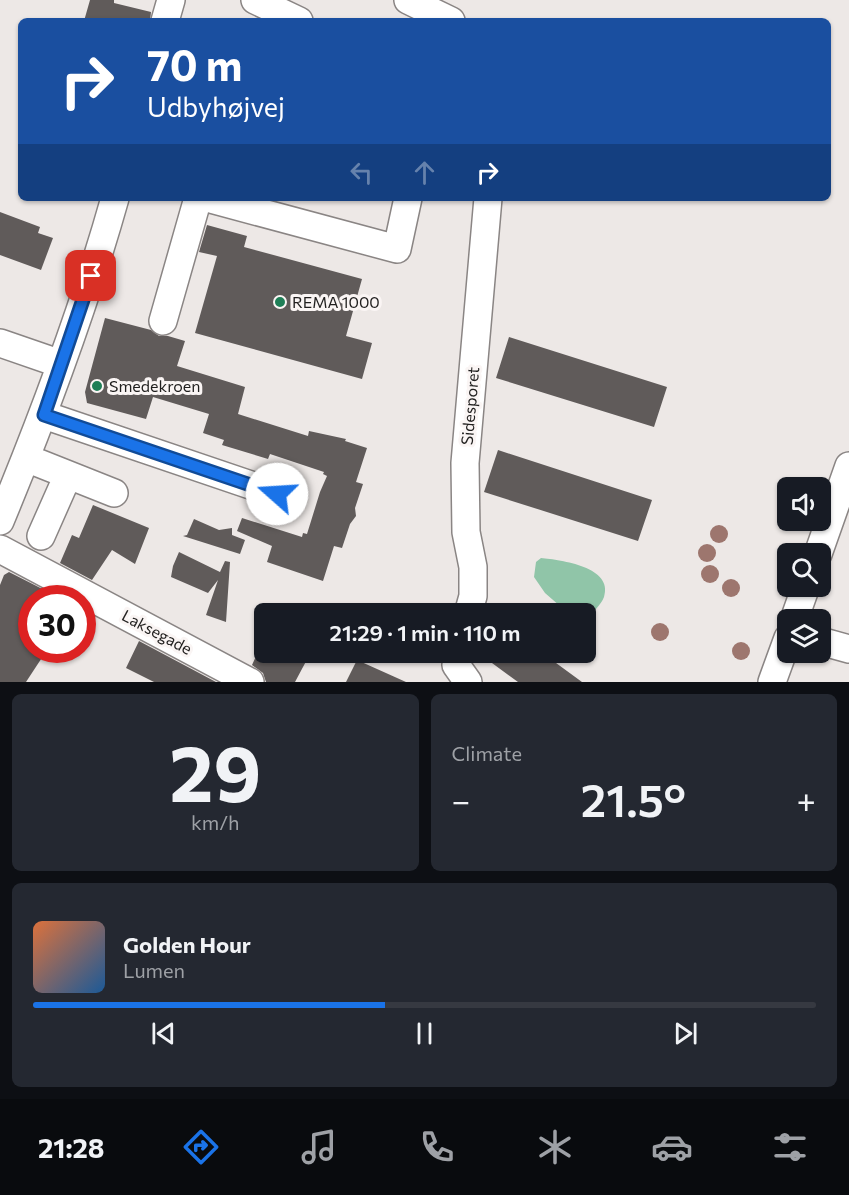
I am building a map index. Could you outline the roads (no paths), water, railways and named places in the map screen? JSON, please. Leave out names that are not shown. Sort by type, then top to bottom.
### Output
[{"type":"street","points":[[166,18],[171,0]]},
{"type":"street","points":[[255,0],[292,18]]},
{"type":"street","points":[[408,0],[445,18]]},
{"type":"street","points":[[0,521],[44,415],[106,232],[114,201]]},
{"type":"street","points":[[164,321],[197,201]]},
{"type":"street","points":[[218,201],[397,249],[407,201]]},
{"type":"street","name":"Sidesporet","points":[[471,603],[473,567],[466,532],[465,463],[488,201]]},
{"type":"street","points":[[0,343],[61,364]]},
{"type":"street","points":[[44,415],[277,494]]},
{"type":"street","points":[[26,458],[114,493]]},
{"type":"street","points":[[822,543],[849,466]]},
{"type":"street","points":[[41,536],[68,475]]},
{"type":"street","name":"Laksegade","points":[[0,549],[250,682]]},
{"type":"street","points":[[831,644],[849,649]]},
{"type":"street","points":[[456,663],[468,682]]},
{"type":"street","points":[[772,682],[779,663]]},
{"type":"place","name":"REMA 1000","points":[[280,302]]},
{"type":"place","name":"Smedekroen","points":[[97,386]]}]
